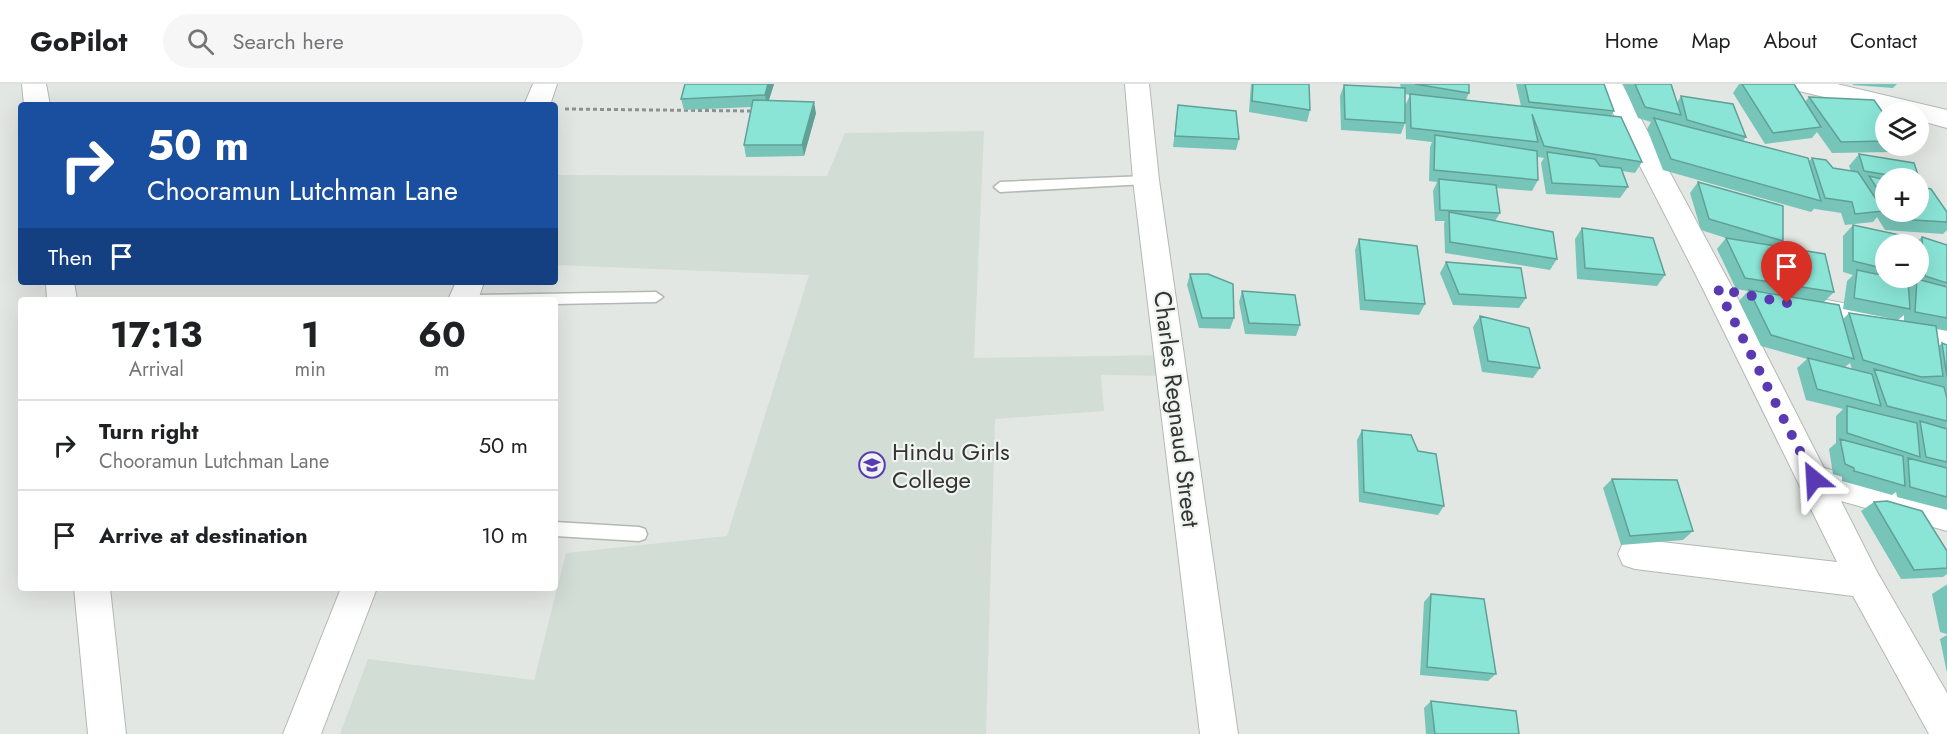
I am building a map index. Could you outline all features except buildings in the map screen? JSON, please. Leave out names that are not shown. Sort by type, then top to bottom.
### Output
[{"type":"street","points":[[34,84],[37,102]]},
{"type":"street","points":[[538,102],[546,84]]},
{"type":"street","name":"Charles Regnaud Street","points":[[1137,84],[1146,180],[1219,734]]},
{"type":"street","points":[[1610,84],[1718,289],[1864,581],[1947,730]]},
{"type":"street","points":[[1815,85],[1947,119]]},
{"type":"street","points":[[1718,289],[1947,334]]},
{"type":"street","points":[[1814,479],[1947,516]]},
{"type":"street","points":[[1635,554],[1864,581]]},
{"type":"street","points":[[92,591],[107,734]]},
{"type":"street","points":[[302,734],[358,591]]},
{"type":"lane","points":[[1000,187],[1146,180]]},
{"type":"lane","points":[[558,299],[656,297]]},
{"type":"lane","points":[[558,529],[639,534]]},
{"type":"path","points":[[558,109],[750,111]]},
{"type":"shaded area","name":"Hindu Girls College","points":[[984,131],[974,358],[1168,355],[1171,376],[1101,375],[1104,411],[995,419],[986,734],[340,734],[368,659],[534,680],[566,553],[727,536],[809,275],[558,265],[558,175],[827,176],[845,133]]},
{"type":"place","name":"Hindu Girls College","points":[[872,465]]},
{"type":"route","points":[[1787,303],[1718,289],[1814,479]]}]
